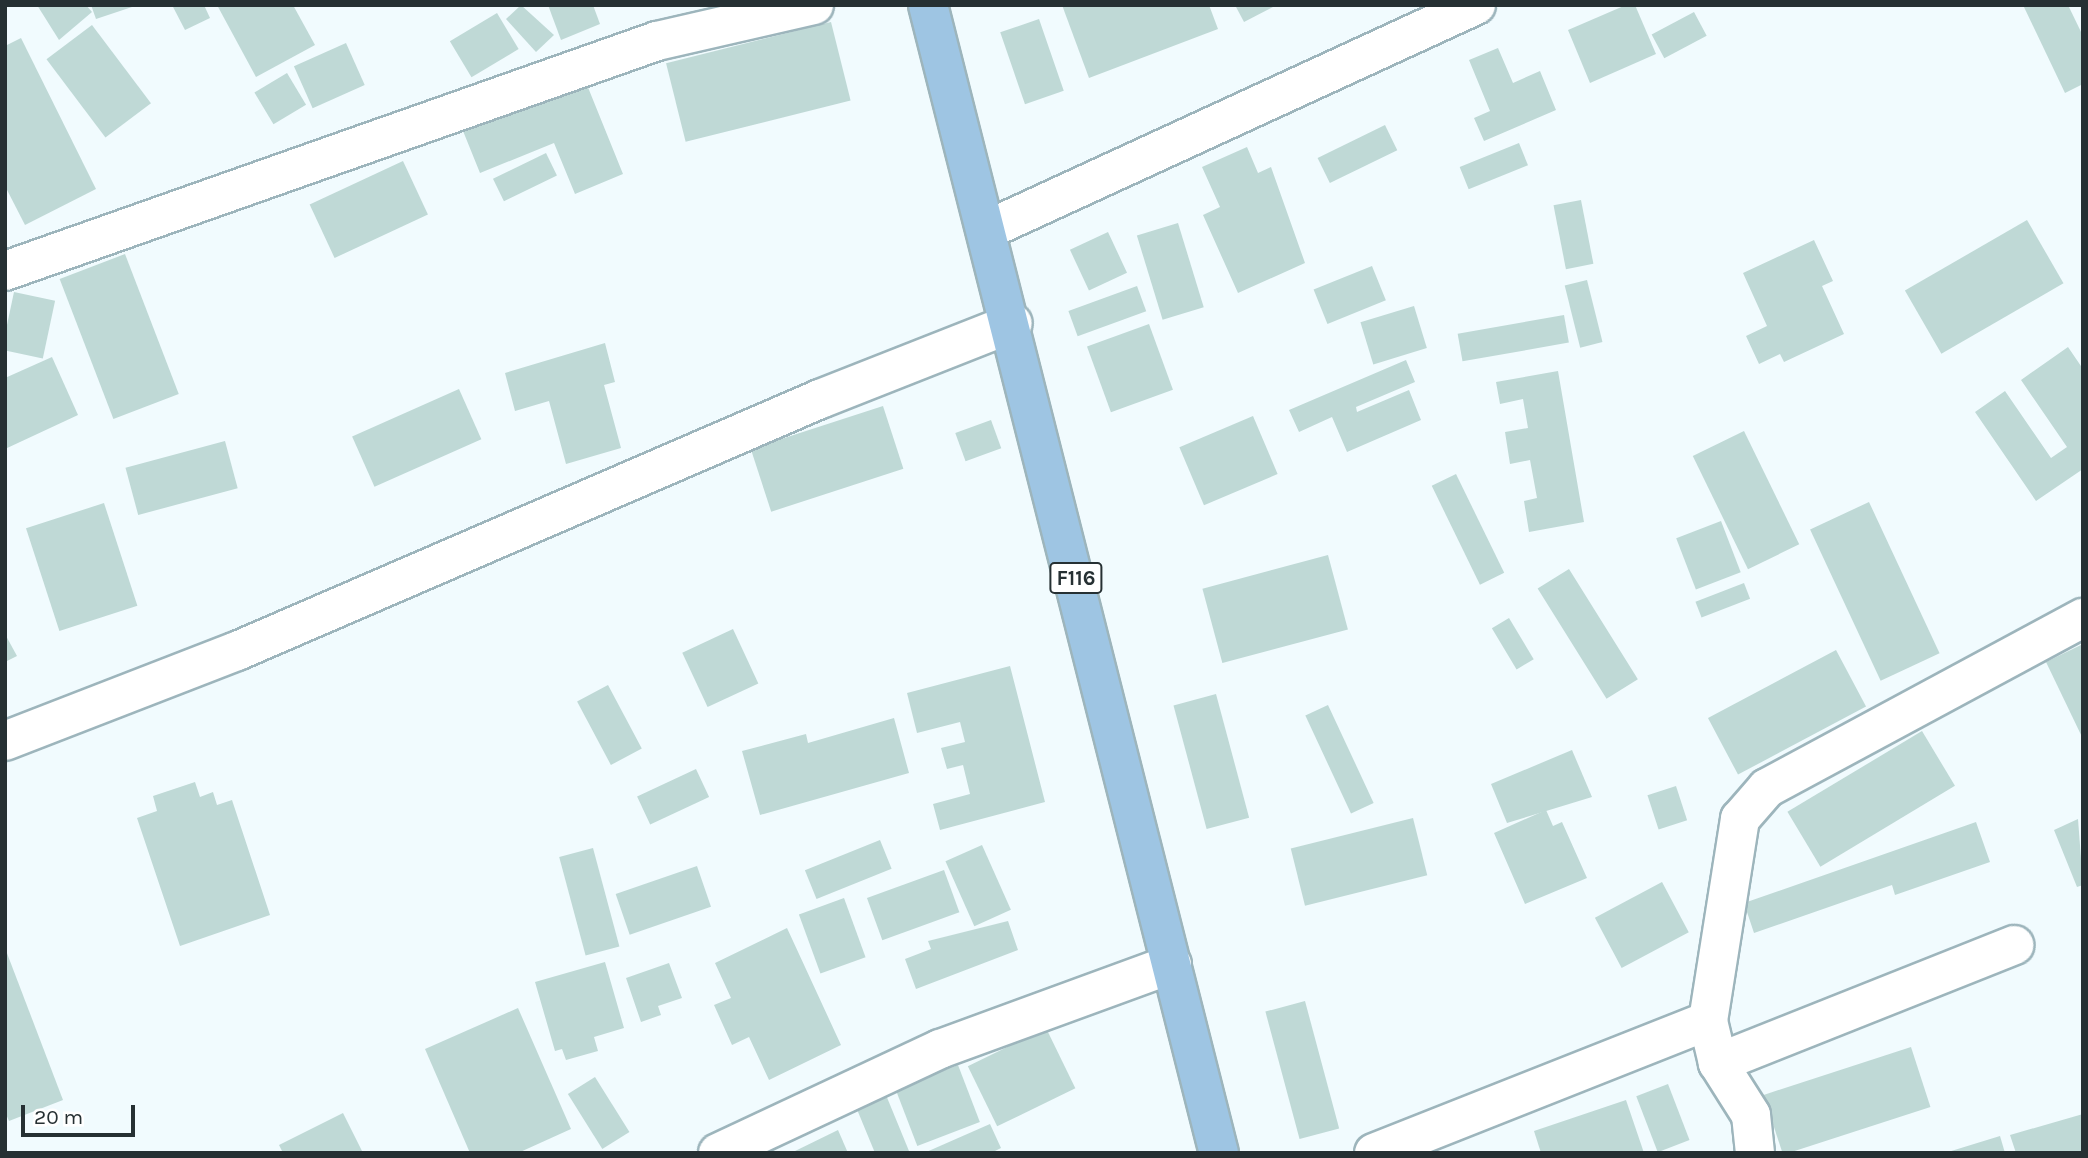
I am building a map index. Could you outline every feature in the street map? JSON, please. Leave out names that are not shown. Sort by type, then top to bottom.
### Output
[{"type":"main road","name":"F116","points":[[928,5],[989,229],[1219,1153]]},
{"type":"street","points":[[5,271],[657,41],[814,5]]},
{"type":"street","points":[[989,229],[1476,5]]},
{"type":"street","points":[[5,741],[237,651],[820,399],[1013,324]]},
{"type":"street","points":[[1755,1153],[1751,1115],[1718,1063],[1708,1021],[1731,851],[1740,819],[1767,788],[2083,618]]},
{"type":"street","points":[[1718,1063],[2014,945]]},
{"type":"street","points":[[718,1153],[940,1049],[1172,964]]},
{"type":"street","points":[[1374,1153],[1708,1021]]},
{"type":"building","points":[[37,5],[86,5],[92,12],[59,40]]},
{"type":"building","points":[[91,5],[135,5],[135,6],[96,19]]},
{"type":"building","points":[[172,5],[204,5],[210,18],[185,30]]},
{"type":"building","points":[[217,5],[293,5],[315,45],[256,77]]},
{"type":"building","points":[[521,5],[554,35],[536,52],[506,19]]},
{"type":"building","points":[[548,5],[593,5],[600,24],[561,40]]},
{"type":"building","points":[[1062,5],[1209,5],[1218,29],[1089,78]]},
{"type":"building","points":[[1235,5],[1277,5],[1244,22]]},
{"type":"building","points":[[1626,5],[1635,5],[1656,54],[1590,83],[1568,30]]},
{"type":"building","points":[[2023,5],[2068,5],[2083,36],[2083,84],[2065,93]]},
{"type":"building","points":[[1694,12],[1707,36],[1664,58],[1652,35]]},
{"type":"building","points":[[497,13],[519,49],[471,77],[450,41]]},
{"type":"building","points":[[1039,19],[1064,91],[1025,104],[1000,32]]},
{"type":"building","points":[[831,22],[851,101],[686,142],[666,63]]},
{"type":"building","points":[[92,25],[151,103],[105,138],[46,59]]},
{"type":"building","points":[[21,38],[96,189],[25,225],[5,186],[5,46]]},
{"type":"building","points":[[346,43],[365,85],[313,108],[294,66]]},
{"type":"building","points":[[1498,48],[1513,83],[1540,71],[1556,110],[1484,141],[1474,118],[1490,111],[1469,60]]},
{"type":"building","points":[[287,73],[306,105],[273,124],[254,93]]},
{"type":"building","points":[[583,75],[623,174],[575,194],[554,143],[480,173],[461,126]]},
{"type":"building","points":[[1385,125],[1397,150],[1330,183],[1318,158]]},
{"type":"building","points":[[1519,143],[1528,165],[1469,189],[1460,167]]},
{"type":"building","points":[[1247,147],[1258,173],[1271,167],[1305,263],[1238,293],[1203,215],[1220,207],[1202,167]]},
{"type":"building","points":[[546,153],[557,175],[504,201],[493,179]]},
{"type":"building","points":[[403,161],[428,214],[335,258],[310,205]]},
{"type":"building","points":[[1581,200],[1593,264],[1566,269],[1554,205]]},
{"type":"building","points":[[2027,220],[2064,283],[1941,354],[1905,290]]},
{"type":"building","points":[[1178,223],[1204,307],[1163,320],[1137,236]]},
{"type":"building","points":[[1108,232],[1127,273],[1089,291],[1070,250]]},
{"type":"building","points":[[1814,240],[1833,281],[1822,286],[1844,334],[1784,362],[1780,354],[1759,364],[1746,336],[1767,326],[1743,273]]},
{"type":"building","points":[[125,254],[179,394],[113,419],[60,279]]},
{"type":"building","points":[[1372,266],[1386,300],[1327,324],[1314,290]]},
{"type":"building","points":[[1587,280],[1602,342],[1580,348],[1565,286]]},
{"type":"building","points":[[1137,286],[1146,311],[1078,336],[1068,311]]},
{"type":"building","points":[[14,292],[55,301],[43,358],[5,350],[5,334]]},
{"type":"building","points":[[1414,306],[1427,348],[1373,364],[1360,322]]},
{"type":"building","points":[[1564,315],[1569,343],[1463,361],[1458,334]]},
{"type":"building","points":[[1149,324],[1173,390],[1111,412],[1087,347]]},
{"type":"building","points":[[605,343],[615,382],[604,385],[621,448],[566,464],[549,401],[515,411],[505,373]]},
{"type":"building","points":[[2068,347],[2083,369],[2083,469],[2036,501],[1975,412],[2005,391],[2051,458],[2067,447],[2021,380]]},
{"type":"building","points":[[52,357],[78,415],[5,449],[5,378]]},
{"type":"building","points":[[1406,360],[1415,382],[1356,407],[1357,412],[1409,390],[1421,420],[1347,452],[1332,417],[1299,432],[1289,410]]},
{"type":"building","points":[[1558,371],[1584,522],[1529,532],[1524,501],[1537,498],[1530,460],[1510,464],[1505,432],[1528,428],[1523,399],[1500,404],[1496,382]]},
{"type":"building","points":[[459,389],[481,439],[374,487],[352,437]]},
{"type":"building","points":[[883,406],[903,469],[771,512],[751,449]]},
{"type":"building","points":[[1253,416],[1278,474],[1204,505],[1179,447]]},
{"type":"building","points":[[991,420],[1001,448],[966,461],[955,433]]},
{"type":"building","points":[[1744,431],[1799,544],[1748,569],[1693,456]]},
{"type":"building","points":[[225,441],[238,488],[138,515],[126,468]]},
{"type":"building","points":[[1456,474],[1504,573],[1480,585],[1432,486]]},
{"type":"building","points":[[1869,502],[1940,653],[1881,681],[1810,529]]},
{"type":"building","points":[[104,503],[137,606],[59,631],[26,528]]},
{"type":"building","points":[[1721,521],[1741,572],[1696,590],[1676,538]]},
{"type":"building","points":[[1328,555],[1348,629],[1222,663],[1202,589]]},
{"type":"building","points":[[1569,569],[1638,679],[1607,699],[1538,589]]},
{"type":"building","points":[[1744,583],[1750,599],[1702,618],[1695,602]]},
{"type":"building","points":[[1509,618],[1534,659],[1517,669],[1492,628]]},
{"type":"building","points":[[733,629],[758,683],[708,707],[682,653]]},
{"type":"building","points":[[5,634],[17,656],[5,662]]},
{"type":"building","points":[[2083,644],[2083,739],[2046,662]]},
{"type":"building","points":[[1836,650],[1866,707],[1738,775],[1708,718]]},
{"type":"building","points":[[1010,666],[1045,802],[940,830],[933,804],[970,794],[963,765],[947,769],[941,748],[965,742],[960,722],[917,733],[907,693]]},
{"type":"building","points":[[608,685],[642,749],[611,765],[577,701]]},
{"type":"building","points":[[1216,694],[1249,818],[1207,829],[1173,705]]},
{"type":"building","points":[[1328,705],[1374,803],[1351,813],[1305,716]]},
{"type":"building","points":[[894,718],[909,773],[760,815],[742,751],[806,734],[808,743]]},
{"type":"building","points":[[1922,731],[1955,786],[1820,867],[1787,812]]},
{"type":"building","points":[[1572,750],[1592,797],[1507,823],[1491,784]]},
{"type":"building","points":[[696,769],[709,797],[650,825],[637,796]]},
{"type":"building","points":[[195,782],[200,797],[213,792],[217,805],[232,800],[270,915],[180,946],[137,818],[157,811],[153,796]]},
{"type":"building","points":[[1676,786],[1687,820],[1659,830],[1647,795]]},
{"type":"building","points":[[1546,810],[1553,826],[1562,822],[1587,878],[1525,904],[1494,833]]},
{"type":"building","points":[[1413,818],[1427,875],[1305,906],[1291,848]]},
{"type":"building","points":[[2078,819],[2083,885],[2077,887],[2054,830]]},
{"type":"building","points":[[1976,822],[1990,862],[1895,895],[1892,885],[1754,933],[1744,903]]},
{"type":"building","points":[[880,840],[892,869],[817,899],[805,870]]},
{"type":"building","points":[[982,845],[1011,910],[974,926],[945,861]]},
{"type":"building","points":[[593,848],[619,947],[586,956],[559,857]]},
{"type":"building","points":[[697,866],[711,907],[630,935],[616,894]]},
{"type":"building","points":[[944,870],[959,912],[882,940],[867,898]]},
{"type":"building","points":[[1662,882],[1689,932],[1622,968],[1595,918]]},
{"type":"building","points":[[844,898],[866,957],[820,974],[799,914]]},
{"type":"building","points":[[1008,921],[1018,950],[916,989],[905,959],[931,949],[928,941]]},
{"type":"building","points":[[787,928],[841,1045],[769,1080],[749,1037],[732,1045],[714,1005],[731,998],[715,963]]},
{"type":"building","points":[[5,948],[63,1100],[9,1121],[5,1112]]},
{"type":"building","points":[[605,962],[624,1028],[594,1037],[598,1051],[566,1060],[562,1049],[555,1051],[535,982]]},
{"type":"building","points":[[669,963],[682,998],[658,1006],[661,1015],[641,1022],[626,978]]},
{"type":"building","points":[[1305,1001],[1339,1129],[1300,1139],[1265,1012]]},
{"type":"building","points":[[518,1008],[571,1129],[518,1153],[470,1153],[425,1049]]},
{"type":"building","points":[[1046,1028],[1075,1088],[997,1126],[968,1066]]},
{"type":"building","points":[[1911,1047],[1930,1107],[1782,1153],[1764,1095]]},
{"type":"building","points":[[958,1065],[980,1122],[917,1146],[895,1089]]},
{"type":"building","points":[[595,1077],[629,1132],[602,1149],[568,1094]]},
{"type":"building","points":[[1668,1084],[1690,1140],[1658,1152],[1636,1096]]},
{"type":"building","points":[[886,1095],[909,1151],[904,1153],[875,1153],[856,1107]]},
{"type":"building","points":[[1626,1100],[1644,1153],[1541,1153],[1534,1131]]},
{"type":"building","points":[[343,1113],[363,1153],[283,1153],[279,1145]]},
{"type":"building","points":[[2083,1114],[2083,1153],[2016,1153],[2010,1135]]},
{"type":"building","points":[[990,1124],[1001,1148],[991,1153],[924,1153]]},
{"type":"building","points":[[838,1130],[848,1153],[791,1153]]},
{"type":"building","points":[[2000,1136],[2005,1153],[1948,1153],[1948,1152]]}]
